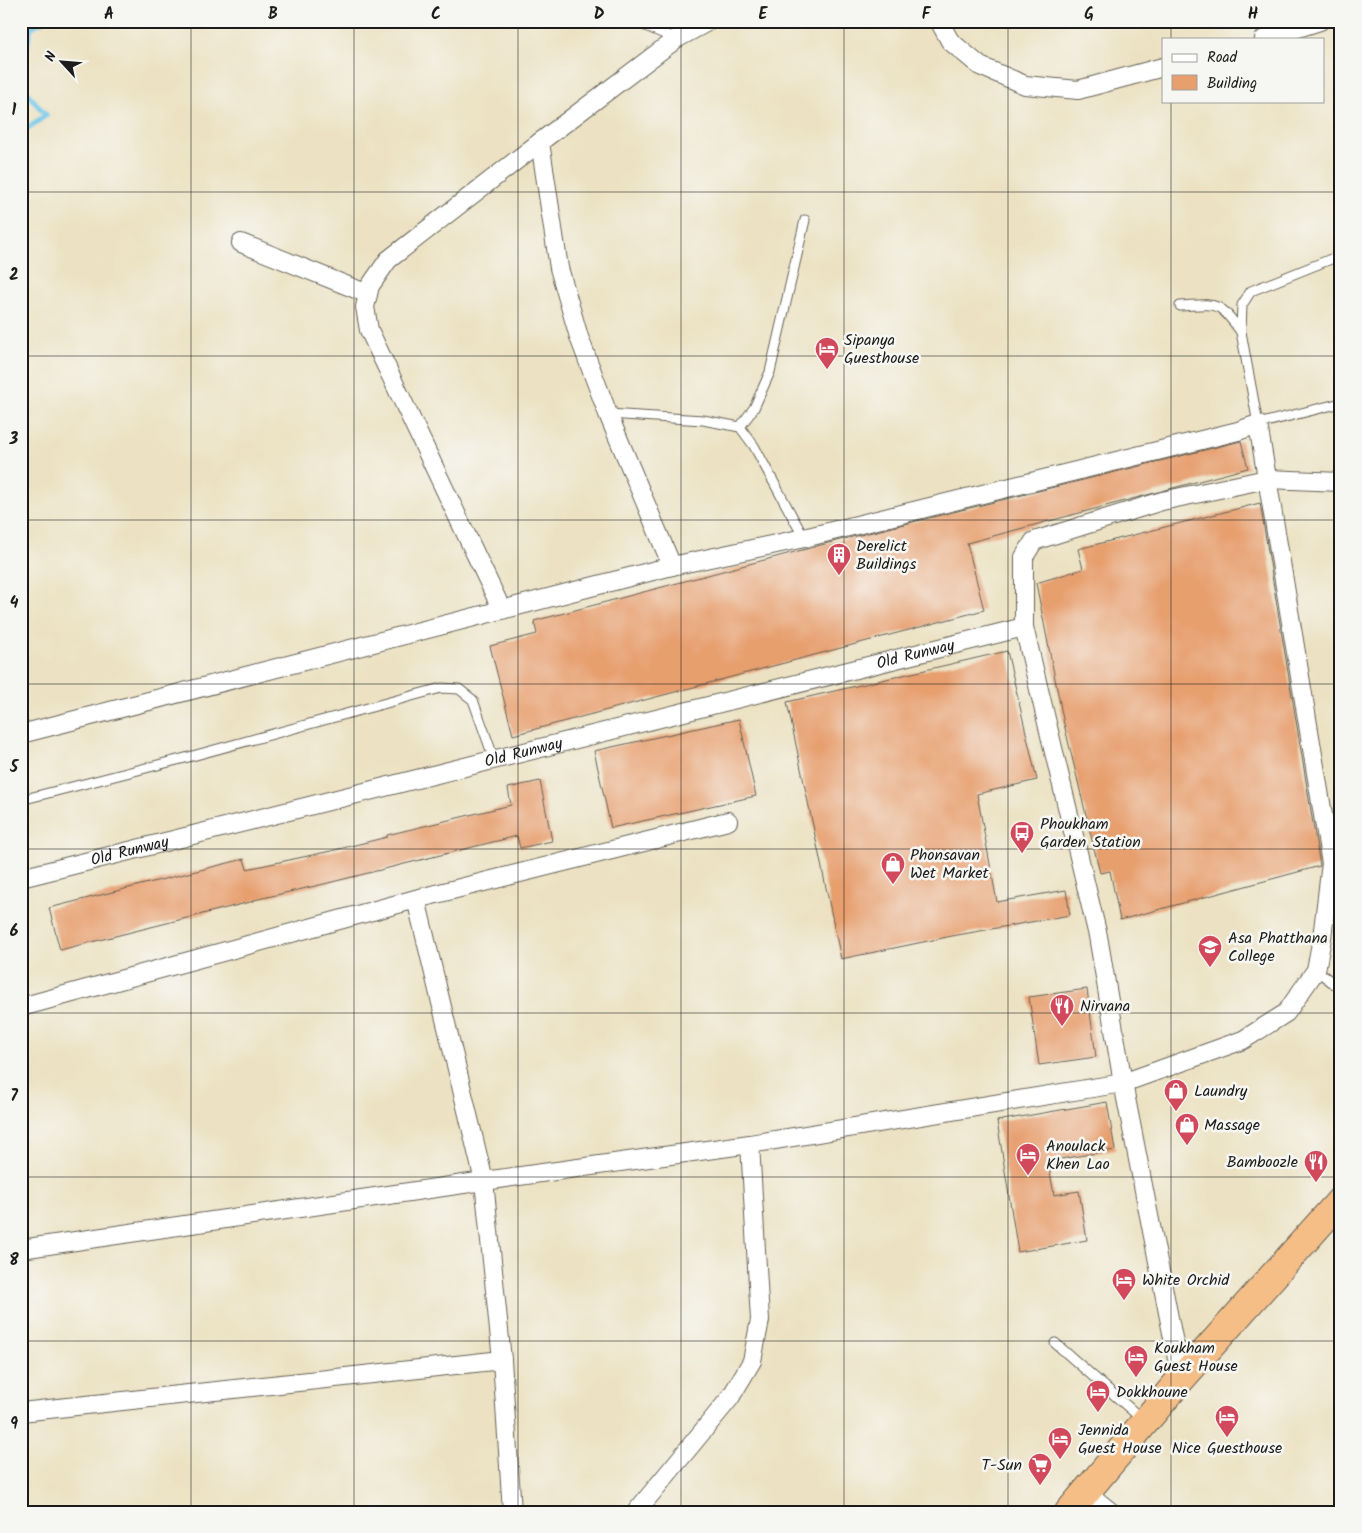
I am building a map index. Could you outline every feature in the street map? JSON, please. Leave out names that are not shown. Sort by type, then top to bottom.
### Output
[{"type":"highway","points":[[1077,1502],[1181,1380],[1341,1200]]},
{"type":"street","points":[[502,610],[369,330],[365,307],[370,286],[388,260],[540,142],[676,40],[709,21]]},
{"type":"street","points":[[939,21],[950,41],[980,66],[1025,85],[1078,90],[1162,67]]},
{"type":"street","points":[[1267,38],[1320,21]]},
{"type":"street","points":[[540,142],[559,268],[579,337],[608,414],[672,566]]},
{"type":"street","points":[[241,243],[368,294]]},
{"type":"street","points":[[21,734],[672,566],[804,538],[1238,431],[1258,424],[1330,863],[1322,938],[1316,970],[1286,1013],[1243,1040],[1124,1083],[750,1144],[21,1249]]},
{"type":"street","points":[[1181,1380],[1098,936],[1024,627],[1024,557],[1034,541],[1162,501],[1267,479],[1341,482]]},
{"type":"street","name":"Old Runway","points":[[21,878],[1024,627]]},
{"type":"street","points":[[21,1007],[416,899],[728,820]]},
{"type":"street","points":[[416,899],[484,1181],[502,1360],[512,1512]]},
{"type":"street","points":[[636,1512],[730,1398],[752,1360],[760,1320],[750,1144]]},
{"type":"street","points":[[21,1412],[502,1360]]},
{"type":"street","points":[[1077,1502],[1111,1512]]},
{"type":"lane","points":[[634,21],[676,40]]},
{"type":"lane","points":[[740,427],[754,408],[770,372],[806,220]]},
{"type":"lane","points":[[1341,255],[1251,291],[1242,305],[1241,332],[1258,424],[1341,403]]},
{"type":"lane","points":[[1180,306],[1209,304],[1222,308],[1241,332]]},
{"type":"lane","points":[[608,414],[703,420],[740,427],[754,446],[804,538]]},
{"type":"lane","points":[[21,800],[185,758],[441,688],[459,689],[473,700],[494,760]]},
{"type":"lane","points":[[1316,970],[1341,989]]},
{"type":"lane","points":[[1055,1343],[1145,1422]]},
{"type":"building","name":"Derelict Buildings","points":[[1241,441],[1248,468],[967,543],[984,610],[513,735],[490,646],[537,634],[534,621],[840,540]]},
{"type":"building","points":[[1260,503],[1320,866],[1120,920],[1110,871],[1100,873],[1064,724],[1036,583],[1083,569],[1078,549]]},
{"type":"building","points":[[1007,651],[1037,780],[977,794],[997,902],[1066,890],[1070,915],[952,936],[841,959],[787,702]]},
{"type":"building","points":[[739,719],[756,796],[611,828],[594,751]]},
{"type":"building","points":[[540,781],[552,841],[520,848],[517,836],[254,900],[60,950],[49,908],[244,859],[247,869],[331,851],[387,837],[387,835],[511,805],[508,788]]},
{"type":"building","points":[[1087,989],[1096,1057],[1039,1065],[1029,997]]},
{"type":"building","name":"Anoulack Khen Lao","points":[[1107,1102],[1115,1150],[1048,1161],[1054,1195],[1079,1191],[1087,1240],[1018,1252],[997,1121]]},
{"type":"waterway","points":[[21,73],[31,27],[43,21]]},
{"type":"waterway","points":[[21,86],[46,115],[21,133]]},
{"type":"place","name":"Sipanya Guesthouse","points":[[827,370]]},
{"type":"place","name":"Derelict Buildings","points":[[839,576]]},
{"type":"place","name":"Phoukham Garden Station","points":[[1022,854]]},
{"type":"place","name":"Phonsavan Wet Market","points":[[893,885]]},
{"type":"place","name":"Asa Phatthana College","points":[[1210,968]]},
{"type":"place","name":"Nirvana","points":[[1062,1027]]},
{"type":"place","name":"Laundry","points":[[1176,1112]]},
{"type":"place","name":"Massage","points":[[1187,1146]]},
{"type":"place","name":"Anoulack Khen Lao","points":[[1028,1176]]},
{"type":"place","name":"Bamboozle","points":[[1316,1183]]},
{"type":"place","name":"White Orchid","points":[[1124,1301]]},
{"type":"place","name":"Koukham Guest House","points":[[1136,1378]]},
{"type":"place","name":"Dokkhoune","points":[[1098,1413]]},
{"type":"place","name":"Nice Guesthouse","points":[[1227,1438]]},
{"type":"place","name":"Jennida Guest House","points":[[1060,1460]]},
{"type":"place","name":"T-Sun","points":[[1040,1486]]}]
